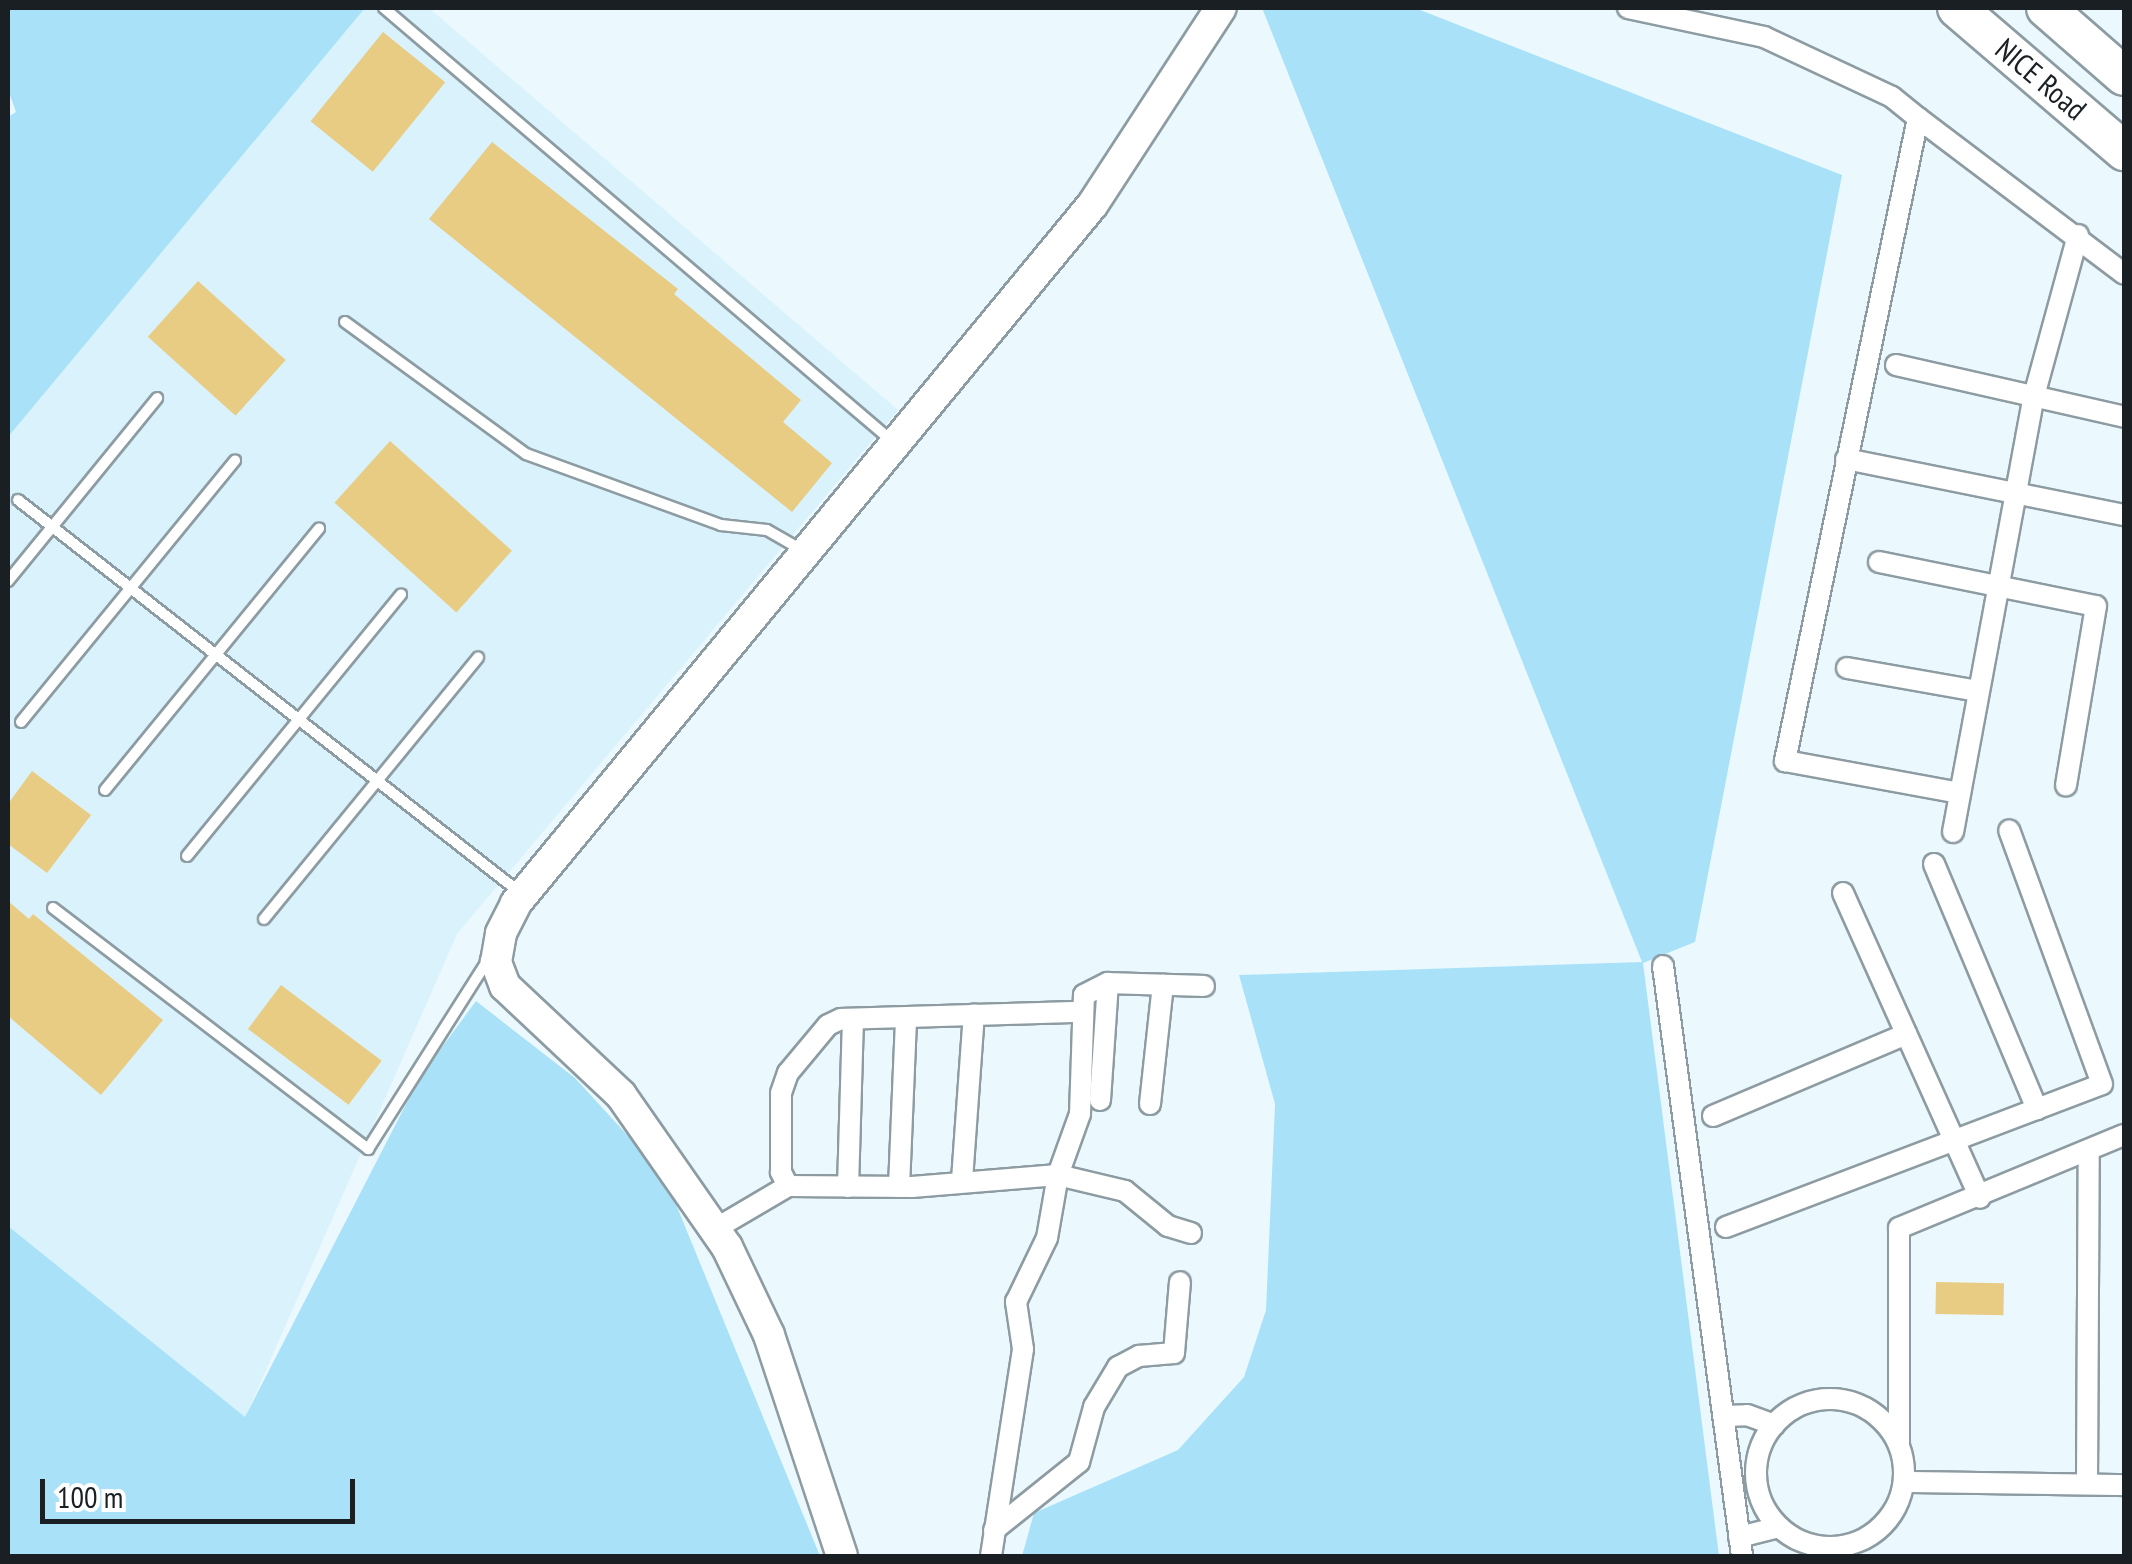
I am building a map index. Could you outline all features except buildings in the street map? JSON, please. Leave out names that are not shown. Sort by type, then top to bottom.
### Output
[{"type":"highway","name":"NICE Road","points":[[1957,8],[2124,150]]},
{"type":"highway","name":"NICE Road","points":[[2046,8],[2124,76]]},
{"type":"street","points":[[842,1556],[769,1336],[715,1229],[610,1081],[505,986],[497,974],[498,946],[523,894],[1093,204],[1221,8]]},
{"type":"street","points":[[1628,8],[1764,37],[1892,97],[2078,235],[2124,274]]},
{"type":"street","points":[[1918,118],[1785,761],[1960,794]]},
{"type":"street","points":[[1954,832],[2034,396],[2078,235]]},
{"type":"street","points":[[1896,364],[2124,416]]},
{"type":"street","points":[[1846,459],[2124,515]]},
{"type":"street","points":[[1880,562],[2096,606],[2066,786]]},
{"type":"street","points":[[1847,668],[1977,691]]},
{"type":"street","points":[[1726,1227],[2102,1084],[2009,830]]},
{"type":"street","points":[[1934,864],[2037,1109]]},
{"type":"street","points":[[1842,893],[1980,1198]]},
{"type":"street","points":[[1663,966],[1740,1547],[1779,1527]]},
{"type":"street","points":[[1100,1100],[1108,983]]},
{"type":"street","points":[[992,1556],[1023,1349],[1016,1302],[1047,1238],[1058,1175],[1080,1114],[1080,1012],[1090,988],[1108,983],[1204,986]]},
{"type":"street","points":[[1150,1104],[1163,985]]},
{"type":"street","points":[[788,1186],[781,1172],[784,1081],[828,1025],[853,1019],[1080,1012]]},
{"type":"street","points":[[962,1180],[974,1014]]},
{"type":"street","points":[[899,1187],[906,1017]]},
{"type":"street","points":[[848,1187],[853,1019]]},
{"type":"street","points":[[1713,1116],[1906,1034]]},
{"type":"street","points":[[1899,1444],[1879,1417],[1836,1399],[1805,1403],[1774,1425],[1760,1447],[1756,1479],[1765,1509],[1779,1527],[1823,1552],[1856,1543],[1882,1527],[1904,1482],[1899,1444],[1899,1228],[1980,1198],[2124,1135]]},
{"type":"street","points":[[2088,1484],[2089,1151]]},
{"type":"street","points":[[715,1229],[788,1186],[899,1187],[1058,1175],[1125,1191],[1168,1226],[1191,1233]]},
{"type":"street","points":[[994,1530],[1079,1462],[1094,1408],[1118,1368],[1139,1356],[1174,1353],[1180,1282]]},
{"type":"street","points":[[1724,1416],[1747,1415],[1774,1425]]},
{"type":"street","points":[[1904,1482],[2124,1485]]},
{"type":"lane","points":[[384,8],[895,444]]},
{"type":"lane","points":[[345,322],[526,454],[721,525],[767,530],[806,552]]},
{"type":"lane","points":[[8,581],[157,398]]},
{"type":"lane","points":[[21,722],[235,461]]},
{"type":"lane","points":[[18,500],[523,894]]},
{"type":"lane","points":[[106,790],[319,529]]},
{"type":"lane","points":[[187,856],[401,595]]},
{"type":"lane","points":[[264,919],[478,658]]},
{"type":"lane","points":[[52,908],[368,1149],[498,946]]},
{"type":"shaded area","points":[[8,8],[365,8],[8,437],[8,117],[16,112],[8,90]]},
{"type":"shaded area","points":[[365,8],[429,8],[898,410],[457,934],[245,1418],[8,1226],[8,437]]},
{"type":"shaded area","points":[[1262,8],[1415,8],[1842,175],[1695,942],[1643,963],[1719,1556],[1022,1556],[1034,1513],[1178,1450],[1244,1377],[1266,1310],[1275,1104],[1239,975],[1642,962]]},
{"type":"shaded area","points":[[476,1001],[575,1078],[629,1137],[675,1202],[820,1556],[8,1556],[8,1226],[245,1417],[420,1077]]}]
